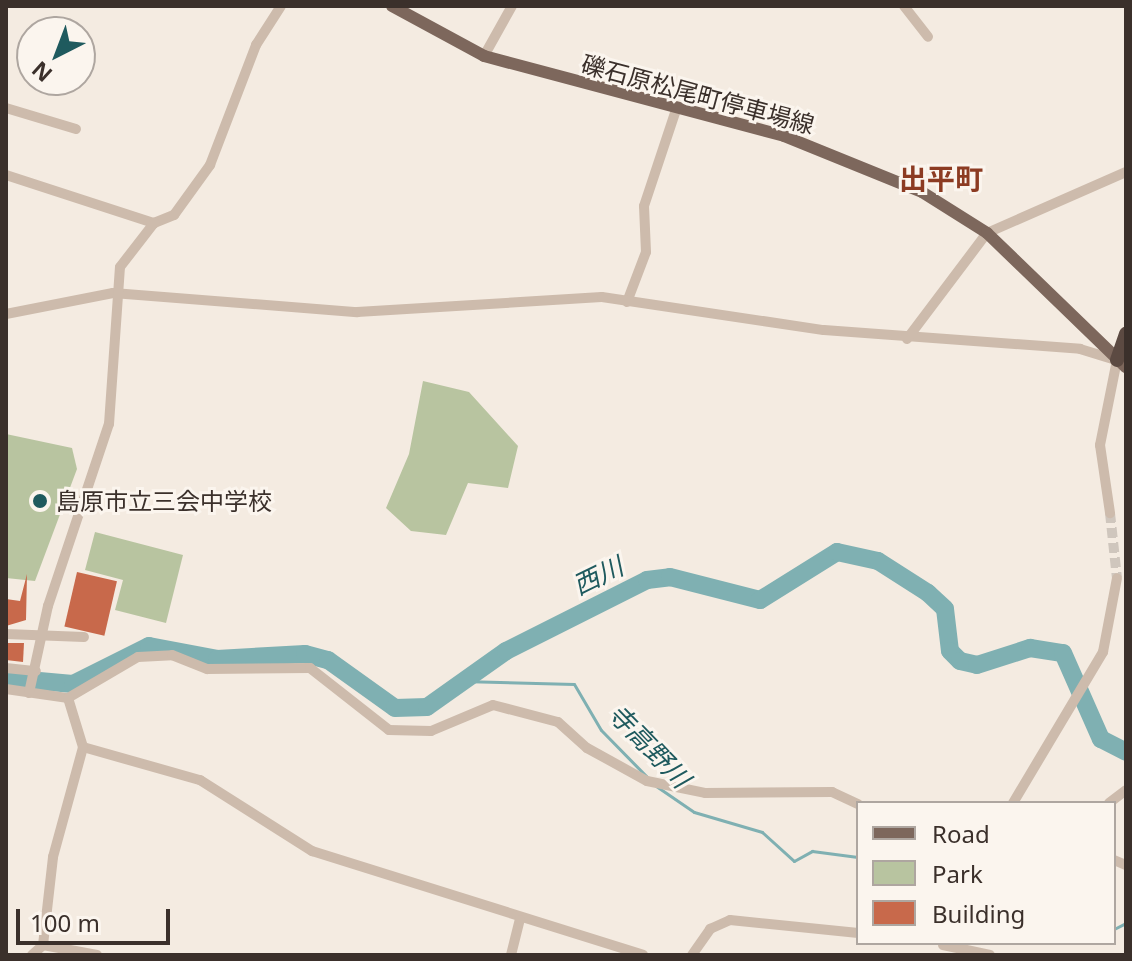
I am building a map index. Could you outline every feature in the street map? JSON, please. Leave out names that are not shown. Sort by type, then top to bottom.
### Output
[{"type":"highway","points":[[1123,359],[1126,334]]},
{"type":"main road","name":"礫石原松尾町停車場線","points":[[392,6],[484,56],[677,107],[882,174],[987,233],[1123,359]]},
{"type":"street","points":[[30,691],[36,674],[41,635],[109,424],[113,293],[120,267],[154,223],[174,215],[210,165],[256,45],[281,6]]},
{"type":"street","points":[[484,56],[512,6]]},
{"type":"street","points":[[904,6],[928,37]]},
{"type":"street","points":[[627,302],[646,252],[644,206],[677,107]]},
{"type":"street","points":[[6,108],[76,129]]},
{"type":"street","points":[[907,339],[987,233],[1126,172]]},
{"type":"street","points":[[6,175],[154,223]]},
{"type":"street","points":[[6,314],[113,293],[357,312],[582,297],[907,339],[1080,349],[1123,359],[1100,445],[1110,513]]},
{"type":"street","points":[[1014,801],[1068,706],[1093,670],[1111,632],[1117,578]]},
{"type":"street","points":[[6,634],[84,637]]},
{"type":"street","points":[[6,689],[68,698],[138,657],[172,655],[207,669],[310,668],[389,730],[431,731],[493,705],[558,722],[587,748],[647,781],[705,793],[804,789],[856,803]]},
{"type":"street","points":[[6,668],[36,674]]},
{"type":"street","points":[[32,955],[43,945],[53,857],[83,747],[68,698]]},
{"type":"street","points":[[83,747],[168,767],[219,790],[312,851],[520,920],[643,955]]},
{"type":"street","points":[[511,955],[520,920]]},
{"type":"street","points":[[692,955],[710,929],[730,920],[856,933]]},
{"type":"street","points":[[43,945],[97,955]]},
{"type":"street","points":[[949,947],[990,955]]},
{"type":"green space","points":[[423,381],[469,392],[518,446],[508,488],[468,483],[446,535],[411,531],[386,508],[409,454]]},
{"type":"green space","name":"島原市立三会中学校","points":[[6,434],[72,448],[77,469],[35,581],[6,578]]},
{"type":"green space","points":[[95,532],[183,555],[166,623],[115,610],[123,580],[85,570]]},
{"type":"building","points":[[77,572],[117,581],[104,636],[64,627]]},
{"type":"building","points":[[27,574],[26,620],[6,626],[6,599],[20,601]]},
{"type":"building","points":[[6,643],[24,643],[23,662],[6,660]]},
{"type":"waterway","name":"西川","points":[[6,678],[73,684],[149,646],[217,659],[305,654],[328,660],[395,708],[427,707],[506,651],[647,580],[670,577],[760,600],[837,552],[878,561],[928,593],[945,609],[950,651],[960,661],[977,665],[1030,648],[1063,653],[1101,739],[1126,752]]},
{"type":"waterway","name":"寺高野川","points":[[461,681],[574,684],[601,730],[648,778]]},
{"type":"waterway","name":"寺高野川","points":[[656,786],[694,812],[762,832],[794,861],[812,851],[856,857]]},
{"type":"waterway","name":"寺高野川","points":[[1116,928],[1126,923]]},
{"type":"tunnel","points":[[1110,513],[1117,578]]},
{"type":"place","name":"島原市立三会中学校","points":[[40,501]]},
{"type":"district","name":"出平町","points":[[941,178]]}]
